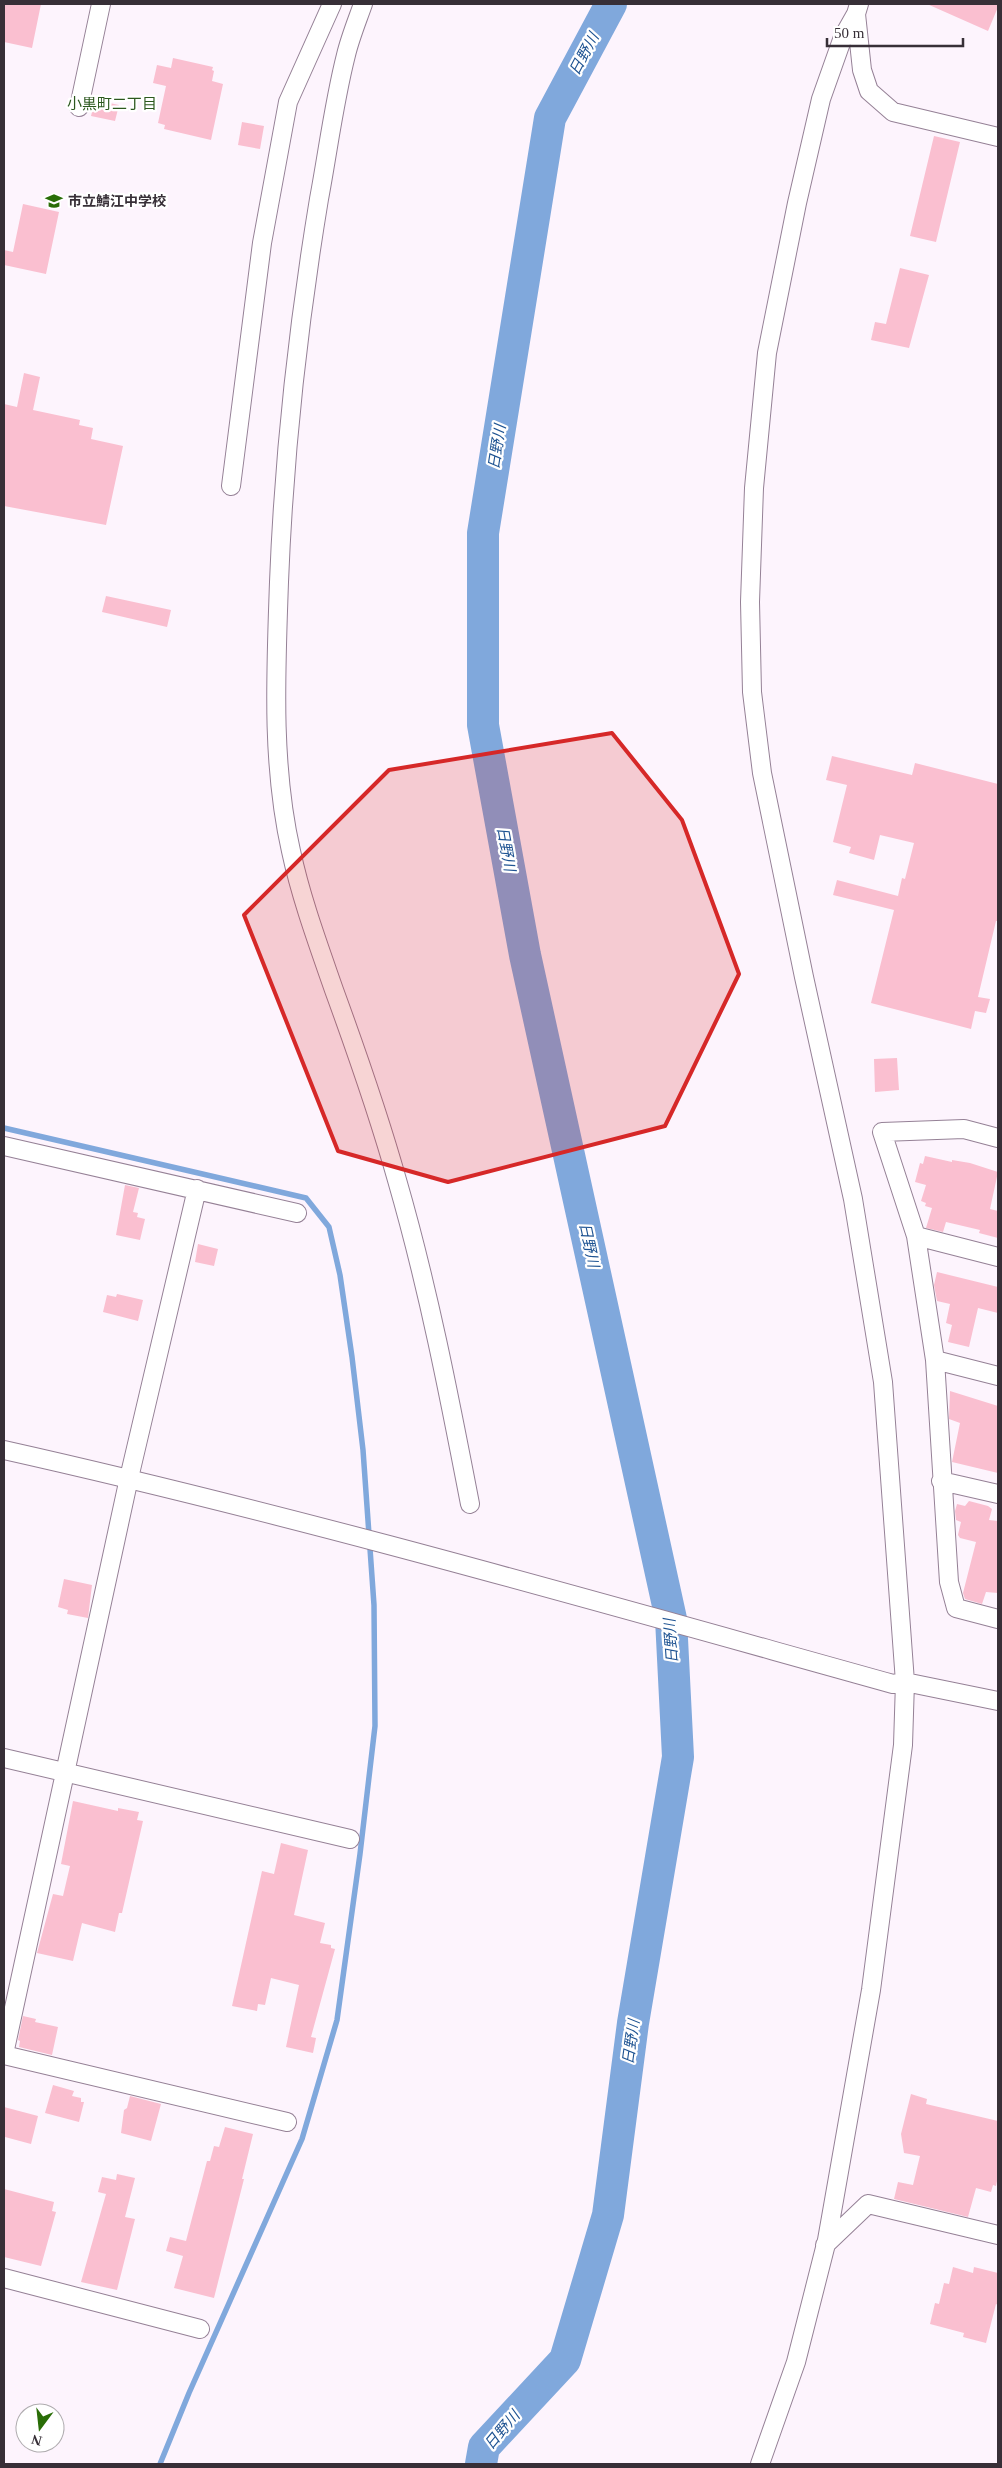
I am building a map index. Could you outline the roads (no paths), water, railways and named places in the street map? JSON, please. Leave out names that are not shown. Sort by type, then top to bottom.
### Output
[{"type":"street","points":[[79,106],[101,4]]},
{"type":"street","points":[[231,486],[262,243],[288,102],[332,4]]},
{"type":"street","points":[[363,4],[346,55],[306,276],[293,378],[282,505],[276,723],[281,792],[290,849],[307,911],[369,1088],[398,1182],[435,1325],[470,1504]]},
{"type":"street","points":[[858,9],[862,70],[869,91],[893,112],[998,137]]},
{"type":"street","points":[[760,2464],[796,2362],[825,2245],[871,1990],[903,1745],[883,1382],[853,1199],[804,977],[762,773],[752,692],[750,602],[754,488],[767,353],[797,203],[821,99],[843,37],[858,9]]},
{"type":"street","points":[[998,1138],[964,1130],[882,1132],[916,1236],[935,1360],[941,1481],[949,1582],[956,1608],[998,1619]]},
{"type":"street","points":[[4,1146],[297,1213]]},
{"type":"street","points":[[197,1189],[129,1478],[4,2055],[287,2122]]},
{"type":"street","points":[[916,1236],[998,1257]]},
{"type":"street","points":[[935,1360],[998,1376]]},
{"type":"street","points":[[4,1450],[129,1478],[425,1554],[899,1683],[998,1701]]},
{"type":"street","points":[[941,1481],[998,1494]]},
{"type":"street","points":[[4,1758],[350,1839]]},
{"type":"street","points":[[825,2245],[868,2204],[998,2235]]},
{"type":"street","points":[[4,2278],[200,2329]]},
{"type":"waterway","name":"日野川","points":[[481,2464],[484,2447],[565,2360],[608,2215],[633,2023],[678,1757],[671,1619],[525,955],[483,725],[483,533],[550,118],[611,4]]},
{"type":"waterway","points":[[4,1128],[306,1198],[329,1227],[340,1275],[363,1450],[374,1605],[375,1726],[360,1854],[337,2020],[302,2139],[189,2393],[160,2464]]},
{"type":"place","name":"市立鯖江中学校","points":[[54,201]]},
{"type":"district","name":"小黒町二丁目","points":[[112,104]]}]
